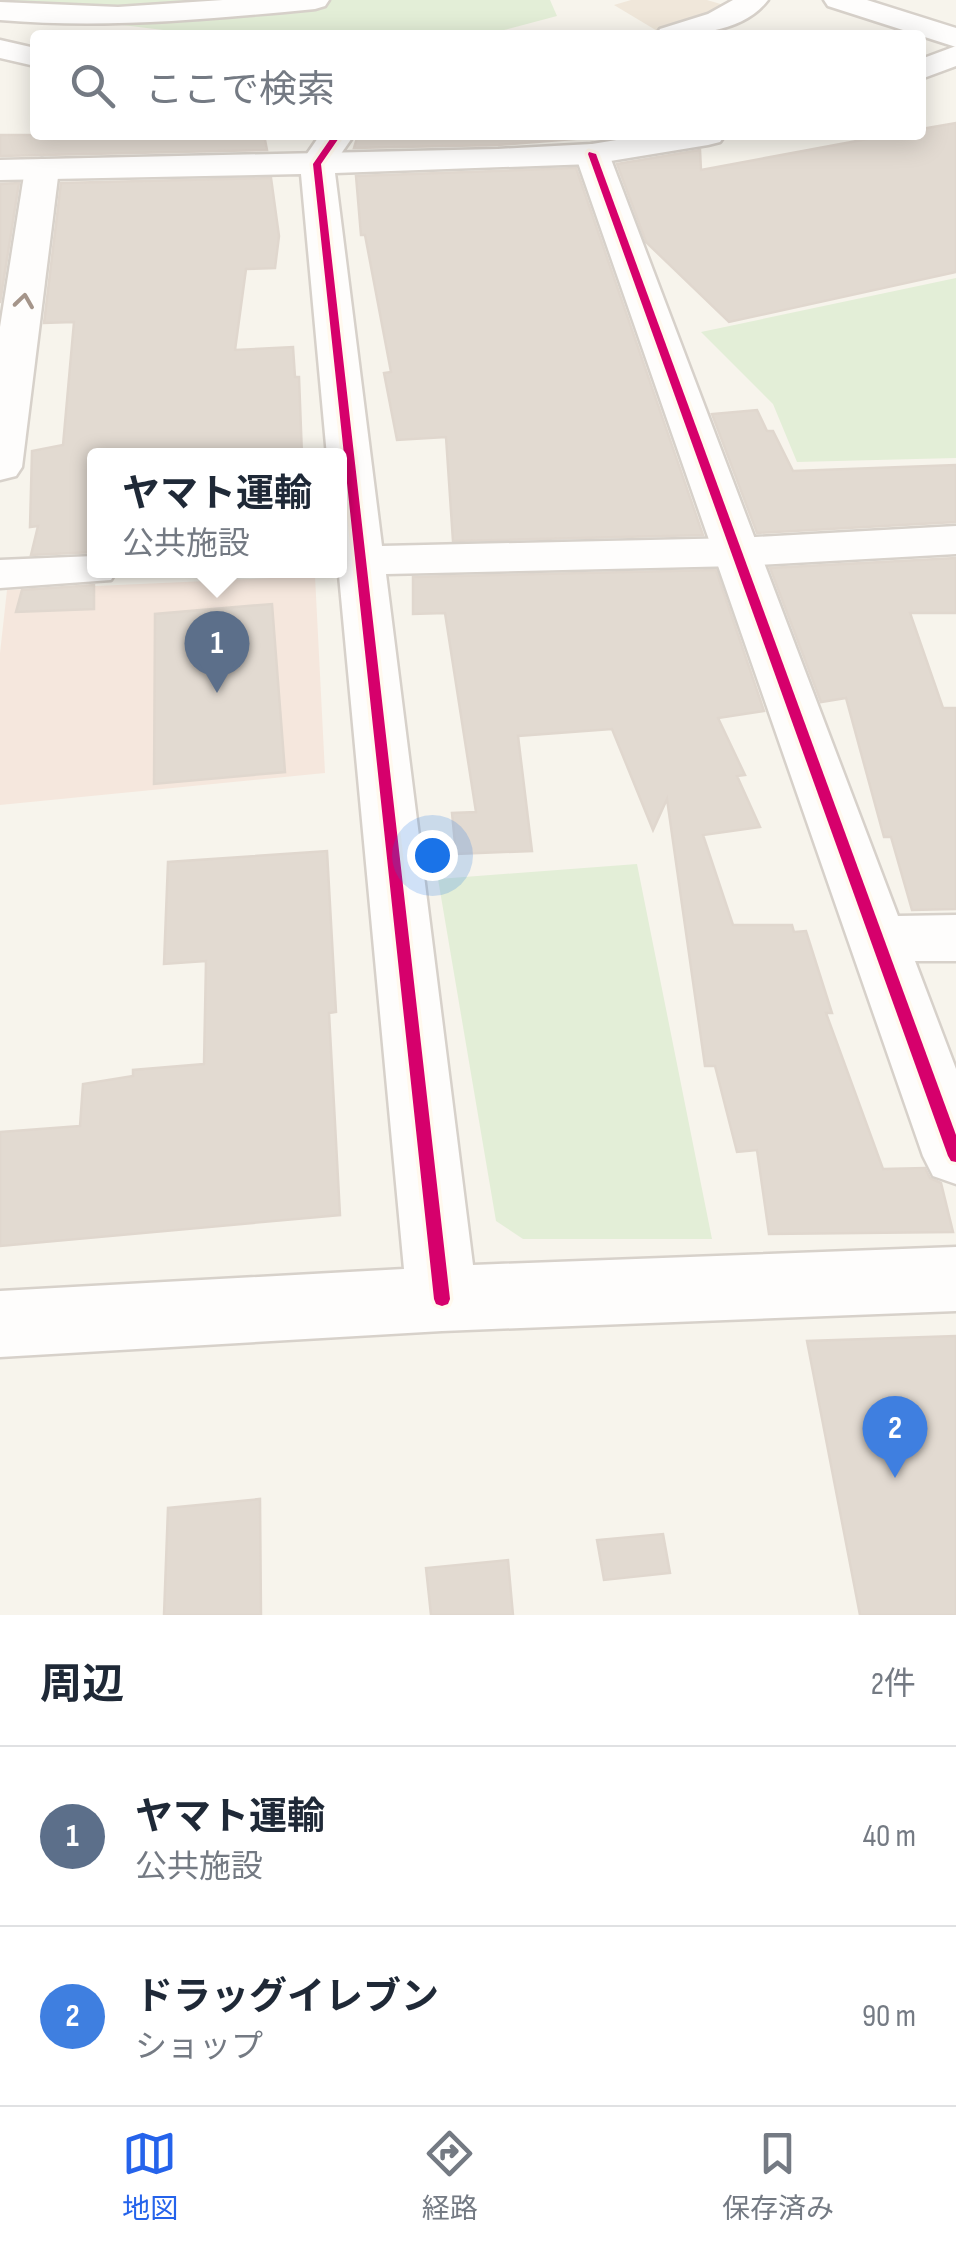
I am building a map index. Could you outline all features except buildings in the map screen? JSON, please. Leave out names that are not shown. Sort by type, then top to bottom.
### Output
[{"type":"street","points":[[0,12],[60,18],[121,18],[315,0]]},
{"type":"street","points":[[687,30],[718,20],[754,0]]},
{"type":"street","points":[[838,0],[956,38]]},
{"type":"street","points":[[0,49],[30,56]]},
{"type":"street","points":[[926,68],[956,55]]},
{"type":"street","points":[[0,170],[326,150],[592,154],[677,140]]},
{"type":"street","points":[[326,150],[343,448]]},
{"type":"street","points":[[592,154],[956,1156]]},
{"type":"street","points":[[0,467],[42,169]]},
{"type":"street","points":[[347,510],[350,561],[442,1299]]},
{"type":"street","points":[[350,561],[738,552],[956,540]]},
{"type":"street","points":[[0,574],[87,570]]},
{"type":"street","points":[[880,939],[956,938]]},
{"type":"street","points":[[0,1324],[442,1299],[956,1279]]},
{"type":"shaded area","points":[[631,0],[707,0],[734,8],[656,30],[614,5]]},
{"type":"shaded area","points":[[315,578],[325,773],[0,805],[0,653],[7,590]]},
{"type":"green space","points":[[0,0],[550,0],[557,16],[504,30],[163,30],[0,10]]},
{"type":"green space","points":[[956,278],[956,458],[797,462],[773,404],[701,332]]},
{"type":"green space","points":[[637,864],[712,1239],[523,1239],[496,1221],[438,879]]},
{"type":"cycle path","points":[[334,140],[317,164],[442,1299]]},
{"type":"cycle path","points":[[592,154],[956,1156]]},
{"type":"place","name":"ヤマト運輸","points":[[217,693]]},
{"type":"place","name":"ドラッグイレブン","points":[[895,1478]]}]
